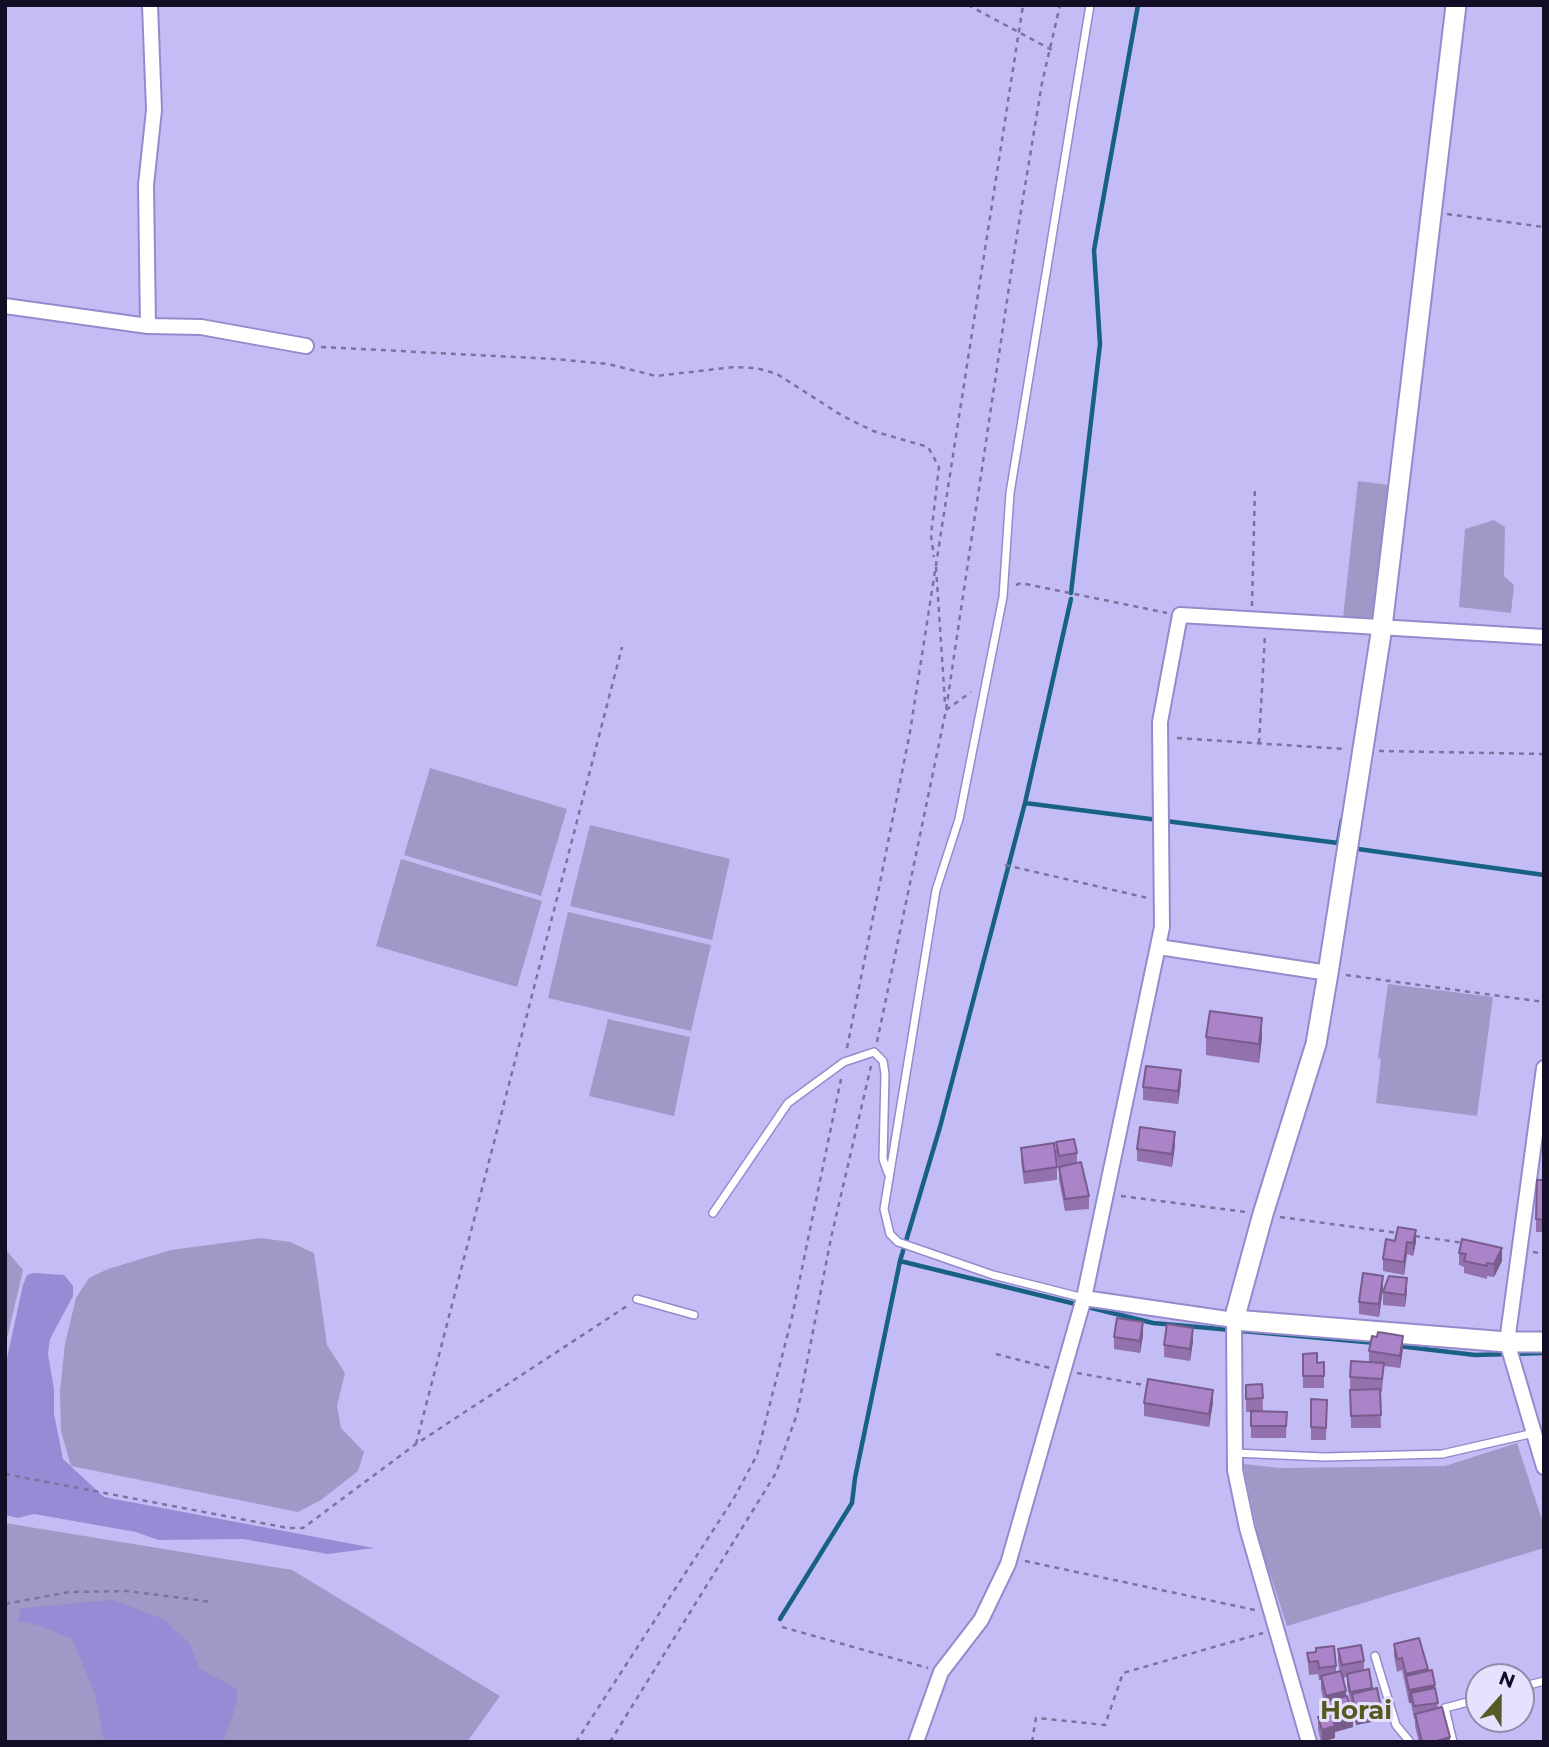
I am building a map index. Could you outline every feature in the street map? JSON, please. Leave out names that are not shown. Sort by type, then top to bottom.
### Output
[{"type":"street","points":[[148,326],[146,185],[154,110],[150,5]]},
{"type":"street","points":[[1309,1742],[1247,1528],[1234,1453],[1234,1320],[1263,1214],[1316,1044],[1328,973],[1382,627],[1456,5]]},
{"type":"street","points":[[5,306],[148,326],[201,327],[306,346]]},
{"type":"street","points":[[916,1742],[941,1672],[981,1620],[1010,1558],[1084,1298],[1163,927],[1160,722],[1180,615],[1544,637]]},
{"type":"street","points":[[1159,947],[1328,973]]},
{"type":"street","points":[[1544,1068],[1507,1342],[1544,1467]]},
{"type":"street","points":[[1084,1298],[1234,1320],[1507,1342],[1544,1342]]},
{"type":"lane","points":[[1084,1298],[993,1275],[900,1243],[890,1234],[884,1209],[936,890],[959,819],[1003,597],[1010,493],[1090,5]]},
{"type":"lane","points":[[713,1213],[788,1103],[844,1062],[874,1052],[883,1061],[886,1074],[883,1159],[889,1176]]},
{"type":"lane","points":[[637,1299],[694,1315]]},
{"type":"lane","points":[[1234,1453],[1324,1457],[1441,1454],[1534,1433]]},
{"type":"lane","points":[[1376,1657],[1396,1726],[1410,1742]]},
{"type":"lane","points":[[1453,1742],[1445,1708],[1465,1703]]},
{"type":"path","points":[[968,5],[1052,50]]},
{"type":"path","points":[[576,1742],[734,1498],[757,1455],[789,1330],[910,732],[1023,5]]},
{"type":"path","points":[[610,1742],[776,1473],[797,1414],[831,1238],[874,1052],[946,710],[1015,247],[1042,83],[1052,50],[1060,5]]},
{"type":"path","points":[[1433,212],[1544,228]]},
{"type":"path","points":[[306,346],[554,359],[608,364],[656,376],[756,368],[777,374],[841,415],[873,431],[928,447],[939,467],[931,536],[946,710]]},
{"type":"path","points":[[1255,487],[1259,744]]},
{"type":"path","points":[[1003,597],[1005,591],[1021,583],[1180,615]]},
{"type":"path","points":[[416,1444],[622,647]]},
{"type":"path","points":[[946,710],[971,692],[975,680]]},
{"type":"path","points":[[1005,865],[1162,901]]},
{"type":"path","points":[[1328,973],[1544,1002]]},
{"type":"path","points":[[1107,1194],[1464,1243]]},
{"type":"path","points":[[5,1474],[288,1528],[303,1528],[416,1444],[637,1299]]},
{"type":"path","points":[[996,1354],[1063,1371],[1154,1387]]},
{"type":"path","points":[[1010,1558],[1272,1614]]},
{"type":"path","points":[[5,1604],[69,1591],[127,1591],[213,1601]]},
{"type":"path","points":[[782,1626],[941,1672]]},
{"type":"path","points":[[1032,1742],[1036,1718],[1105,1725],[1123,1673],[1276,1629]]},
{"type":"shaded area","points":[[1358,481],[1389,485],[1373,621],[1343,618]]},
{"type":"shaded area","points":[[1494,520],[1505,527],[1504,576],[1514,585],[1511,613],[1459,607],[1465,529]]},
{"type":"shaded area","points":[[430,768],[567,809],[541,896],[404,855]]},
{"type":"shaded area","points":[[590,825],[730,859],[712,940],[570,906]]},
{"type":"shaded area","points":[[401,859],[542,901],[517,987],[376,946]]},
{"type":"shaded area","points":[[568,912],[711,945],[691,1031],[548,998]]},
{"type":"shaded area","points":[[1388,984],[1493,997],[1477,1116],[1376,1103],[1381,1059],[1378,1058]]},
{"type":"shaded area","points":[[608,1019],[690,1037],[674,1116],[589,1096]]},
{"type":"shaded area","points":[[261,1238],[290,1242],[314,1253],[327,1345],[345,1373],[337,1406],[341,1428],[364,1452],[358,1471],[321,1500],[298,1512],[71,1466],[61,1431],[60,1391],[65,1344],[76,1298],[89,1278],[108,1269],[171,1250]]},
{"type":"shaded area","points":[[5,1249],[23,1270],[5,1347]]},
{"type":"shaded area","points":[[27,1275],[64,1275],[73,1286],[73,1296],[50,1339],[48,1354],[54,1389],[54,1414],[63,1459],[104,1497],[374,1548],[328,1554],[243,1539],[158,1540],[136,1532],[34,1514],[18,1518],[5,1515],[5,1367],[23,1285]]},
{"type":"shaded area","points":[[1517,1443],[1544,1526],[1544,1548],[1287,1626],[1259,1541],[1243,1464],[1280,1468],[1445,1466]]},
{"type":"shaded area","points":[[5,1523],[292,1570],[500,1696],[467,1742],[5,1742]]},
{"type":"shaded area","points":[[113,1600],[163,1619],[190,1644],[200,1669],[237,1689],[237,1703],[223,1742],[104,1742],[95,1693],[72,1639],[41,1626],[18,1621],[21,1608]]},
{"type":"building","points":[[1210,1011],[1262,1018],[1259,1044],[1206,1037]]},
{"type":"building","points":[[1146,1066],[1181,1070],[1178,1091],[1143,1087]]},
{"type":"building","points":[[1140,1127],[1175,1132],[1172,1154],[1137,1149]]},
{"type":"building","points":[[1074,1139],[1077,1153],[1059,1156],[1056,1142]]},
{"type":"building","points":[[1054,1143],[1057,1167],[1024,1172],[1021,1148]]},
{"type":"building","points":[[1081,1162],[1089,1196],[1065,1199],[1059,1167]]},
{"type":"building","points":[[1537,1180],[1544,1180],[1544,1220],[1536,1219]]},
{"type":"building","points":[[1398,1227],[1416,1230],[1413,1243],[1407,1242],[1404,1262],[1383,1259],[1386,1239],[1395,1241]]},
{"type":"building","points":[[1462,1239],[1502,1248],[1494,1264],[1487,1263],[1487,1266],[1464,1261],[1466,1254],[1459,1253]]},
{"type":"building","points":[[1363,1273],[1383,1276],[1379,1304],[1359,1302]]},
{"type":"building","points":[[1389,1276],[1407,1278],[1405,1295],[1383,1292]]},
{"type":"building","points":[[1117,1318],[1143,1322],[1140,1341],[1114,1337]]},
{"type":"building","points":[[1167,1324],[1193,1328],[1190,1349],[1164,1345]]},
{"type":"building","points":[[1378,1332],[1403,1336],[1400,1356],[1369,1351],[1372,1336],[1377,1337]]},
{"type":"building","points":[[1317,1353],[1317,1363],[1324,1362],[1324,1376],[1303,1376],[1303,1354]]},
{"type":"building","points":[[1351,1361],[1384,1363],[1382,1379],[1350,1377]]},
{"type":"building","points":[[1148,1379],[1213,1390],[1209,1414],[1144,1403]]},
{"type":"building","points":[[1262,1384],[1263,1398],[1246,1399],[1246,1385]]},
{"type":"building","points":[[1380,1389],[1381,1415],[1351,1416],[1350,1390]]},
{"type":"building","points":[[1311,1399],[1327,1400],[1326,1428],[1311,1427]]},
{"type":"building","points":[[1251,1411],[1287,1412],[1286,1426],[1251,1426]]},
{"type":"building","points":[[1419,1638],[1428,1669],[1406,1674],[1402,1658],[1397,1659],[1394,1644]]},
{"type":"building","points":[[1361,1645],[1364,1661],[1342,1665],[1338,1649]]},
{"type":"building","points":[[1334,1646],[1336,1666],[1319,1668],[1318,1661],[1309,1662],[1307,1653],[1316,1652],[1316,1648]]},
{"type":"building","points":[[1369,1669],[1372,1688],[1350,1692],[1347,1674]]},
{"type":"building","points":[[1432,1670],[1435,1685],[1409,1690],[1406,1676]]},
{"type":"building","points":[[1341,1671],[1346,1691],[1326,1696],[1321,1676]]},
{"type":"building","points":[[1377,1688],[1381,1707],[1356,1713],[1352,1694]]},
{"type":"building","points":[[1435,1688],[1438,1703],[1414,1706],[1411,1693]]},
{"type":"building","points":[[1347,1696],[1353,1714],[1333,1720],[1335,1726],[1322,1730],[1318,1717],[1324,1715],[1321,1703]]},
{"type":"building","points":[[1442,1707],[1450,1737],[1422,1742],[1415,1714]]},
{"type":"waterway","points":[[1071,593],[1100,344],[1094,250],[1138,5]]},
{"type":"waterway","points":[[780,1619],[852,1503],[900,1261],[940,1127],[1025,803],[1071,599]]},
{"type":"waterway","points":[[1025,803],[1338,843],[1342,820]]},
{"type":"waterway","points":[[1358,849],[1544,875]]},
{"type":"waterway","points":[[900,1261],[1153,1323],[1376,1343]]},
{"type":"waterway","points":[[1398,1346],[1475,1355],[1544,1353]]},
{"type":"district","name":"Horai","points":[[1356,1711]]}]
